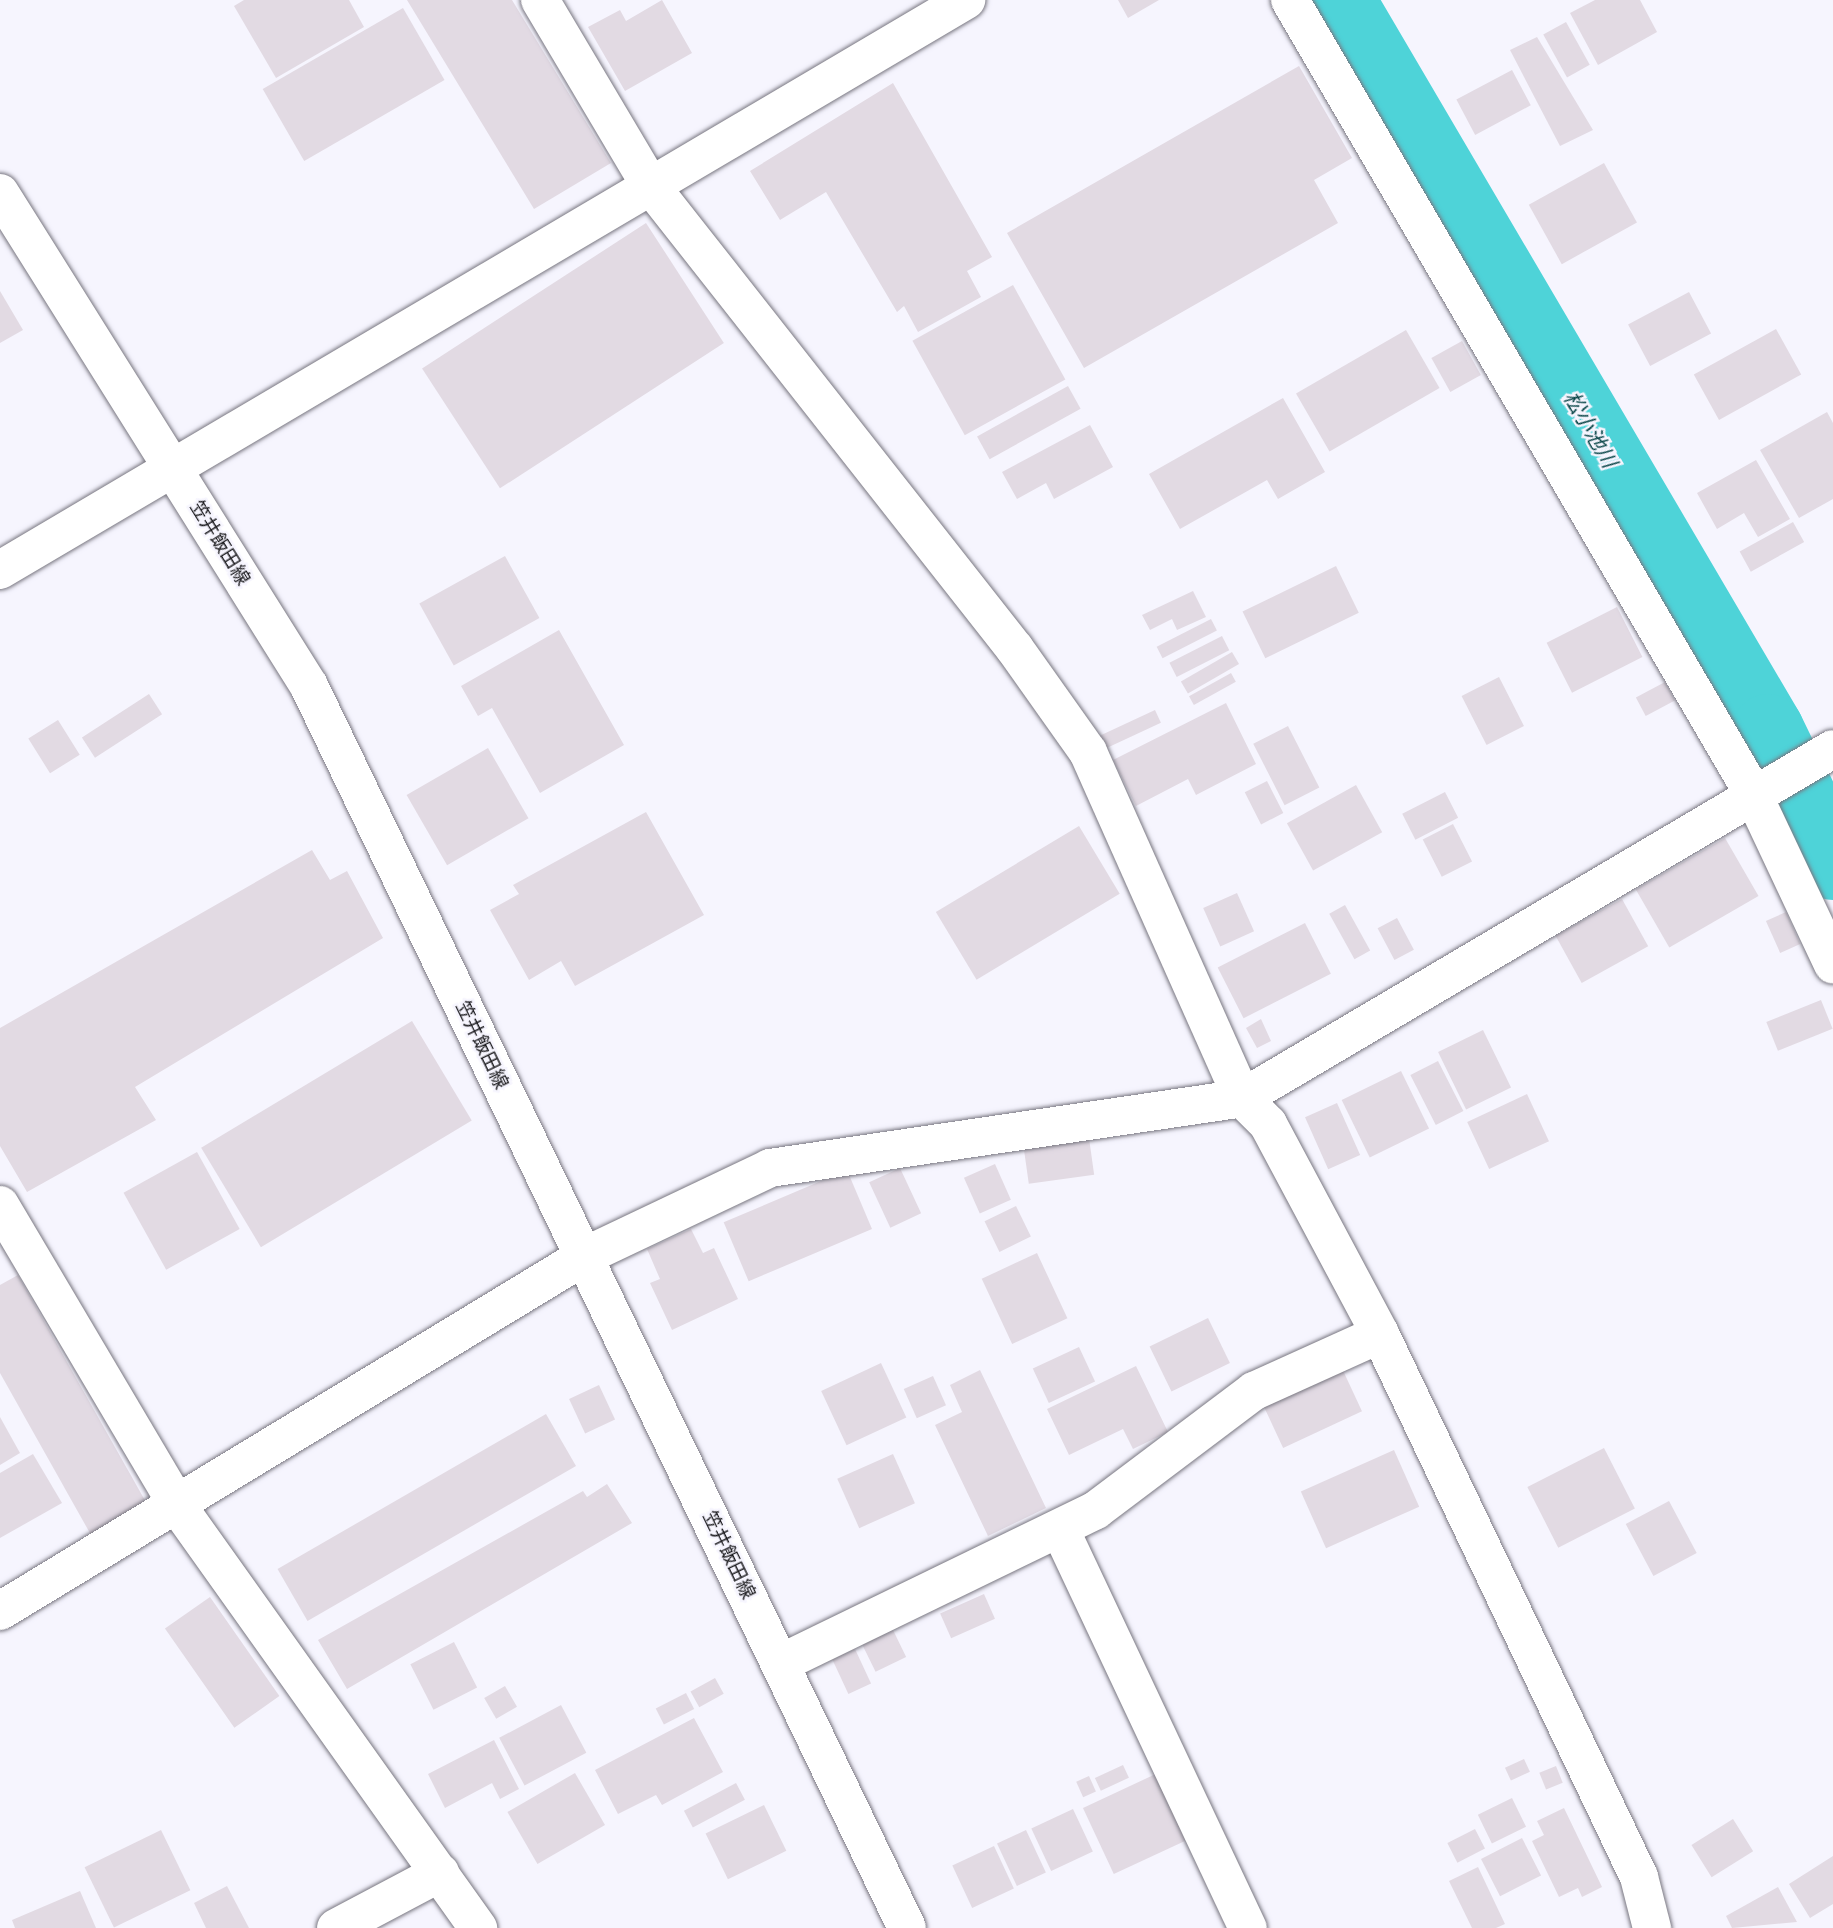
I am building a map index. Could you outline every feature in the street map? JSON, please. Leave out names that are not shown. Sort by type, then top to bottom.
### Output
[{"type":"street","points":[[540,0],[650,185],[1015,649],[1088,752],[1242,1098],[1268,1124],[1380,1334],[1639,1877],[1652,1928]]},
{"type":"street","points":[[0,570],[967,0]]},
{"type":"street","points":[[1290,0],[1755,795],[1833,964]]},
{"type":"street","name":"笠井飯田線","points":[[0,193],[309,686],[908,1928]]},
{"type":"street","points":[[0,1611],[179,1507],[585,1256],[770,1168],[1242,1098],[1823,755]]},
{"type":"street","points":[[0,1205],[179,1507],[478,1928]]},
{"type":"street","points":[[781,1662],[1096,1510],[1254,1391],[1380,1334]]},
{"type":"street","points":[[1060,1529],[1248,1928]]},
{"type":"street","points":[[336,1928],[440,1873]]},
{"type":"building","points":[[244,0],[349,0],[364,27],[276,78],[234,6]]},
{"type":"building","points":[[407,0],[512,0],[611,163],[534,209]]},
{"type":"building","points":[[662,0],[692,53],[625,91],[588,27],[620,10],[626,21]]},
{"type":"building","points":[[1118,0],[1159,0],[1128,18]]},
{"type":"building","points":[[1595,0],[1640,0],[1657,32],[1598,65],[1570,13]]},
{"type":"building","points":[[403,8],[444,80],[304,161],[263,89]]},
{"type":"building","points":[[1566,22],[1590,65],[1567,77],[1543,35]]},
{"type":"building","points":[[1537,37],[1593,130],[1560,146],[1510,50]]},
{"type":"building","points":[[1299,66],[1352,158],[1314,180],[1338,223],[1084,368],[1007,233]]},
{"type":"building","points":[[1512,70],[1531,105],[1475,135],[1456,100]]},
{"type":"building","points":[[893,83],[992,257],[967,271],[981,297],[918,332],[904,306],[897,312],[826,192],[780,220],[750,171]]},
{"type":"building","points":[[1604,163],[1637,222],[1562,264],[1529,205]]},
{"type":"building","points":[[646,223],[724,343],[500,488],[422,368]]},
{"type":"building","points":[[1013,285],[1065,379],[965,435],[912,341]]},
{"type":"building","points":[[0,291],[23,330],[0,343]]},
{"type":"building","points":[[1689,292],[1711,333],[1650,366],[1628,324]]},
{"type":"building","points":[[1776,329],[1801,374],[1719,420],[1694,375]]},
{"type":"building","points":[[1406,330],[1440,388],[1330,452],[1296,394]]},
{"type":"building","points":[[1462,341],[1481,375],[1450,392],[1431,358]]},
{"type":"building","points":[[1068,386],[1081,409],[990,459],[977,436]]},
{"type":"building","points":[[1283,398],[1325,472],[1278,499],[1267,480],[1180,529],[1149,474]]},
{"type":"building","points":[[1827,412],[1833,423],[1833,499],[1799,518],[1760,450]]},
{"type":"building","points":[[1090,425],[1113,467],[1054,499],[1046,483],[1017,499],[1002,472]]},
{"type":"building","points":[[1756,460],[1790,519],[1758,537],[1744,513],[1717,529],[1697,493]]},
{"type":"building","points":[[1793,522],[1804,542],[1751,572],[1740,552]]},
{"type":"building","points":[[505,556],[539,618],[454,666],[419,604]]},
{"type":"building","points":[[1336,566],[1359,613],[1265,658],[1243,612]]},
{"type":"building","points":[[1193,591],[1206,617],[1177,630],[1172,619],[1150,630],[1142,615]]},
{"type":"building","points":[[1617,607],[1642,657],[1572,693],[1547,643]]},
{"type":"building","points":[[1211,619],[1217,631],[1163,658],[1157,647]]},
{"type":"building","points":[[559,630],[624,745],[540,793],[492,708],[478,716],[461,686]]},
{"type":"building","points":[[1222,636],[1229,650],[1177,677],[1169,663]]},
{"type":"building","points":[[1232,652],[1239,664],[1188,694],[1181,682]]},
{"type":"building","points":[[1231,673],[1236,682],[1194,705],[1189,696]]},
{"type":"building","points":[[1499,677],[1524,726],[1487,745],[1462,696]]},
{"type":"building","points":[[1665,682],[1675,701],[1646,716],[1636,697]]},
{"type":"building","points":[[149,694],[162,714],[95,758],[82,738]]},
{"type":"building","points":[[1226,703],[1256,764],[1196,795],[1188,779],[1136,806],[1113,760]]},
{"type":"building","points":[[1155,710],[1161,723],[1106,748],[1100,736]]},
{"type":"building","points":[[58,720],[80,755],[50,773],[28,739]]},
{"type":"building","points":[[1288,726],[1319,787],[1285,805],[1253,744]]},
{"type":"building","points":[[488,748],[528,818],[447,865],[407,795]]},
{"type":"building","points":[[1267,781],[1283,813],[1261,824],[1245,792]]},
{"type":"building","points":[[1356,785],[1382,832],[1313,871],[1287,823]]},
{"type":"building","points":[[1445,792],[1458,818],[1415,840],[1402,814]]},
{"type":"building","points":[[646,812],[704,915],[575,986],[561,961],[529,980],[490,910],[519,894],[513,885]]},
{"type":"building","points":[[1453,824],[1472,861],[1442,877],[1423,839]]},
{"type":"building","points":[[1079,826],[1120,894],[977,980],[936,912]]},
{"type":"building","points":[[1725,838],[1758,896],[1669,948],[1636,890]]},
{"type":"building","points":[[312,850],[330,880],[347,871],[383,938],[135,1087],[156,1120],[27,1192],[0,1146],[0,1028]]},
{"type":"building","points":[[1237,893],[1254,931],[1220,946],[1203,908]]},
{"type":"building","points":[[1622,899],[1648,946],[1582,983],[1556,936]]},
{"type":"building","points":[[1345,905],[1370,950],[1354,959],[1329,914]]},
{"type":"building","points":[[1786,912],[1800,944],[1780,953],[1766,921]]},
{"type":"building","points":[[1397,918],[1414,950],[1394,960],[1378,928]]},
{"type":"building","points":[[1305,923],[1331,974],[1244,1018],[1218,967]]},
{"type":"building","points":[[1821,1000],[1833,1029],[1778,1051],[1766,1022]]},
{"type":"building","points":[[1261,1019],[1271,1041],[1257,1048],[1246,1028]]},
{"type":"building","points":[[412,1021],[472,1120],[261,1247],[201,1148]]},
{"type":"building","points":[[1483,1030],[1511,1088],[1466,1109],[1438,1052]]},
{"type":"building","points":[[1438,1061],[1463,1111],[1436,1125],[1410,1075]]},
{"type":"building","points":[[1401,1071],[1429,1129],[1370,1157],[1342,1100]]},
{"type":"building","points":[[1527,1094],[1549,1141],[1489,1169],[1467,1122]]},
{"type":"building","points":[[1337,1103],[1360,1155],[1328,1169],[1305,1117]]},
{"type":"building","points":[[1089,1138],[1094,1175],[1029,1184],[1024,1147]]},
{"type":"building","points":[[197,1152],[240,1229],[166,1270],[124,1193]]},
{"type":"building","points":[[995,1164],[1011,1200],[980,1213],[964,1178]]},
{"type":"building","points":[[900,1168],[921,1213],[890,1228],[869,1182]]},
{"type":"building","points":[[847,1170],[872,1229],[749,1281],[724,1222]]},
{"type":"building","points":[[1016,1206],[1031,1237],[999,1252],[985,1221]]},
{"type":"building","points":[[691,1229],[703,1253],[714,1248],[738,1299],[672,1330],[650,1283],[660,1279],[647,1249]]},
{"type":"building","points":[[1037,1253],[1067,1318],[1012,1344],[982,1279]]},
{"type":"building","points":[[18,1275],[147,1504],[91,1535],[0,1373],[0,1285]]},
{"type":"building","points":[[1208,1318],[1230,1363],[1171,1391],[1150,1346]]},
{"type":"building","points":[[1079,1347],[1095,1381],[1049,1403],[1033,1369]]},
{"type":"building","points":[[881,1363],[906,1417],[847,1445],[821,1391]]},
{"type":"building","points":[[1340,1364],[1362,1411],[1283,1448],[1261,1401]]},
{"type":"building","points":[[1136,1366],[1168,1432],[1133,1449],[1123,1429],[1069,1455],[1047,1409]]},
{"type":"building","points":[[980,1370],[1046,1508],[988,1536],[935,1425],[962,1412],[950,1385]]},
{"type":"building","points":[[933,1376],[946,1405],[917,1418],[904,1389]]},
{"type":"building","points":[[599,1385],[615,1419],[585,1433],[569,1399]]},
{"type":"building","points":[[546,1414],[576,1466],[308,1621],[278,1569]]},
{"type":"building","points":[[0,1417],[20,1453],[0,1465]]},
{"type":"building","points":[[1604,1448],[1635,1509],[1558,1548],[1527,1487]]},
{"type":"building","points":[[1394,1450],[1419,1507],[1326,1548],[1301,1491]]},
{"type":"building","points":[[33,1454],[62,1503],[0,1538],[0,1473]]},
{"type":"building","points":[[893,1454],[915,1503],[859,1528],[837,1479]]},
{"type":"building","points":[[607,1484],[632,1523],[347,1689],[318,1640],[583,1491],[587,1497]]},
{"type":"building","points":[[1669,1501],[1697,1553],[1653,1576],[1626,1524]]},
{"type":"building","points":[[984,1594],[995,1619],[951,1638],[940,1614]]},
{"type":"building","points":[[210,1597],[279,1696],[234,1728],[165,1629]]},
{"type":"building","points":[[893,1630],[906,1657],[876,1672],[862,1645]]},
{"type":"building","points":[[454,1642],[477,1687],[433,1710],[410,1664]]},
{"type":"building","points":[[855,1649],[871,1683],[848,1694],[832,1660]]},
{"type":"building","points":[[715,1678],[724,1694],[699,1707],[691,1692]]},
{"type":"building","points":[[505,1686],[517,1707],[496,1719],[484,1698]]},
{"type":"building","points":[[686,1693],[694,1709],[664,1724],[656,1708]]},
{"type":"building","points":[[561,1705],[586,1753],[525,1786],[499,1738]]},
{"type":"building","points":[[694,1718],[723,1772],[662,1805],[656,1795],[618,1814],[595,1770]]},
{"type":"building","points":[[494,1740],[519,1789],[500,1799],[492,1783],[445,1808],[428,1774]]},
{"type":"building","points":[[1524,1759],[1530,1772],[1511,1781],[1505,1768]]},
{"type":"building","points":[[1123,1765],[1129,1778],[1101,1791],[1095,1778]]},
{"type":"building","points":[[1556,1766],[1563,1783],[1546,1789],[1539,1773]]},
{"type":"building","points":[[1160,1772],[1191,1838],[1114,1874],[1083,1808]]},
{"type":"building","points":[[575,1773],[605,1825],[537,1864],[507,1812]]},
{"type":"building","points":[[1089,1776],[1096,1792],[1083,1797],[1076,1782]]},
{"type":"building","points":[[736,1783],[745,1800],[693,1827],[684,1811]]},
{"type":"building","points":[[1512,1798],[1526,1827],[1492,1843],[1478,1815]]},
{"type":"building","points":[[764,1805],[786,1851],[728,1879],[706,1833]]},
{"type":"building","points":[[1564,1808],[1602,1887],[1582,1897],[1578,1888],[1559,1897],[1532,1841],[1544,1835],[1537,1821]]},
{"type":"building","points":[[1073,1809],[1093,1852],[1051,1871],[1031,1828]]},
{"type":"building","points":[[1733,1819],[1753,1851],[1712,1877],[1691,1845]]},
{"type":"building","points":[[1475,1829],[1485,1849],[1457,1863],[1447,1843]]},
{"type":"building","points":[[161,1830],[190,1890],[114,1927],[85,1867]]},
{"type":"building","points":[[1026,1830],[1046,1873],[1017,1886],[997,1844]]},
{"type":"building","points":[[1522,1838],[1541,1875],[1500,1896],[1481,1859]]},
{"type":"building","points":[[994,1846],[1014,1889],[972,1908],[952,1865]]},
{"type":"building","points":[[1833,1856],[1833,1904],[1810,1918],[1789,1884]]},
{"type":"building","points":[[1478,1867],[1505,1924],[1496,1928],[1472,1928],[1449,1881]]},
{"type":"building","points":[[227,1886],[249,1928],[206,1928],[194,1903]]},
{"type":"building","points":[[1778,1887],[1797,1922],[1732,1928],[1726,1916]]},
{"type":"building","points":[[80,1891],[96,1928],[15,1928],[12,1920]]},
{"type":"waterway","name":"松小池川","points":[[1339,0],[1768,730],[1833,864]]}]
